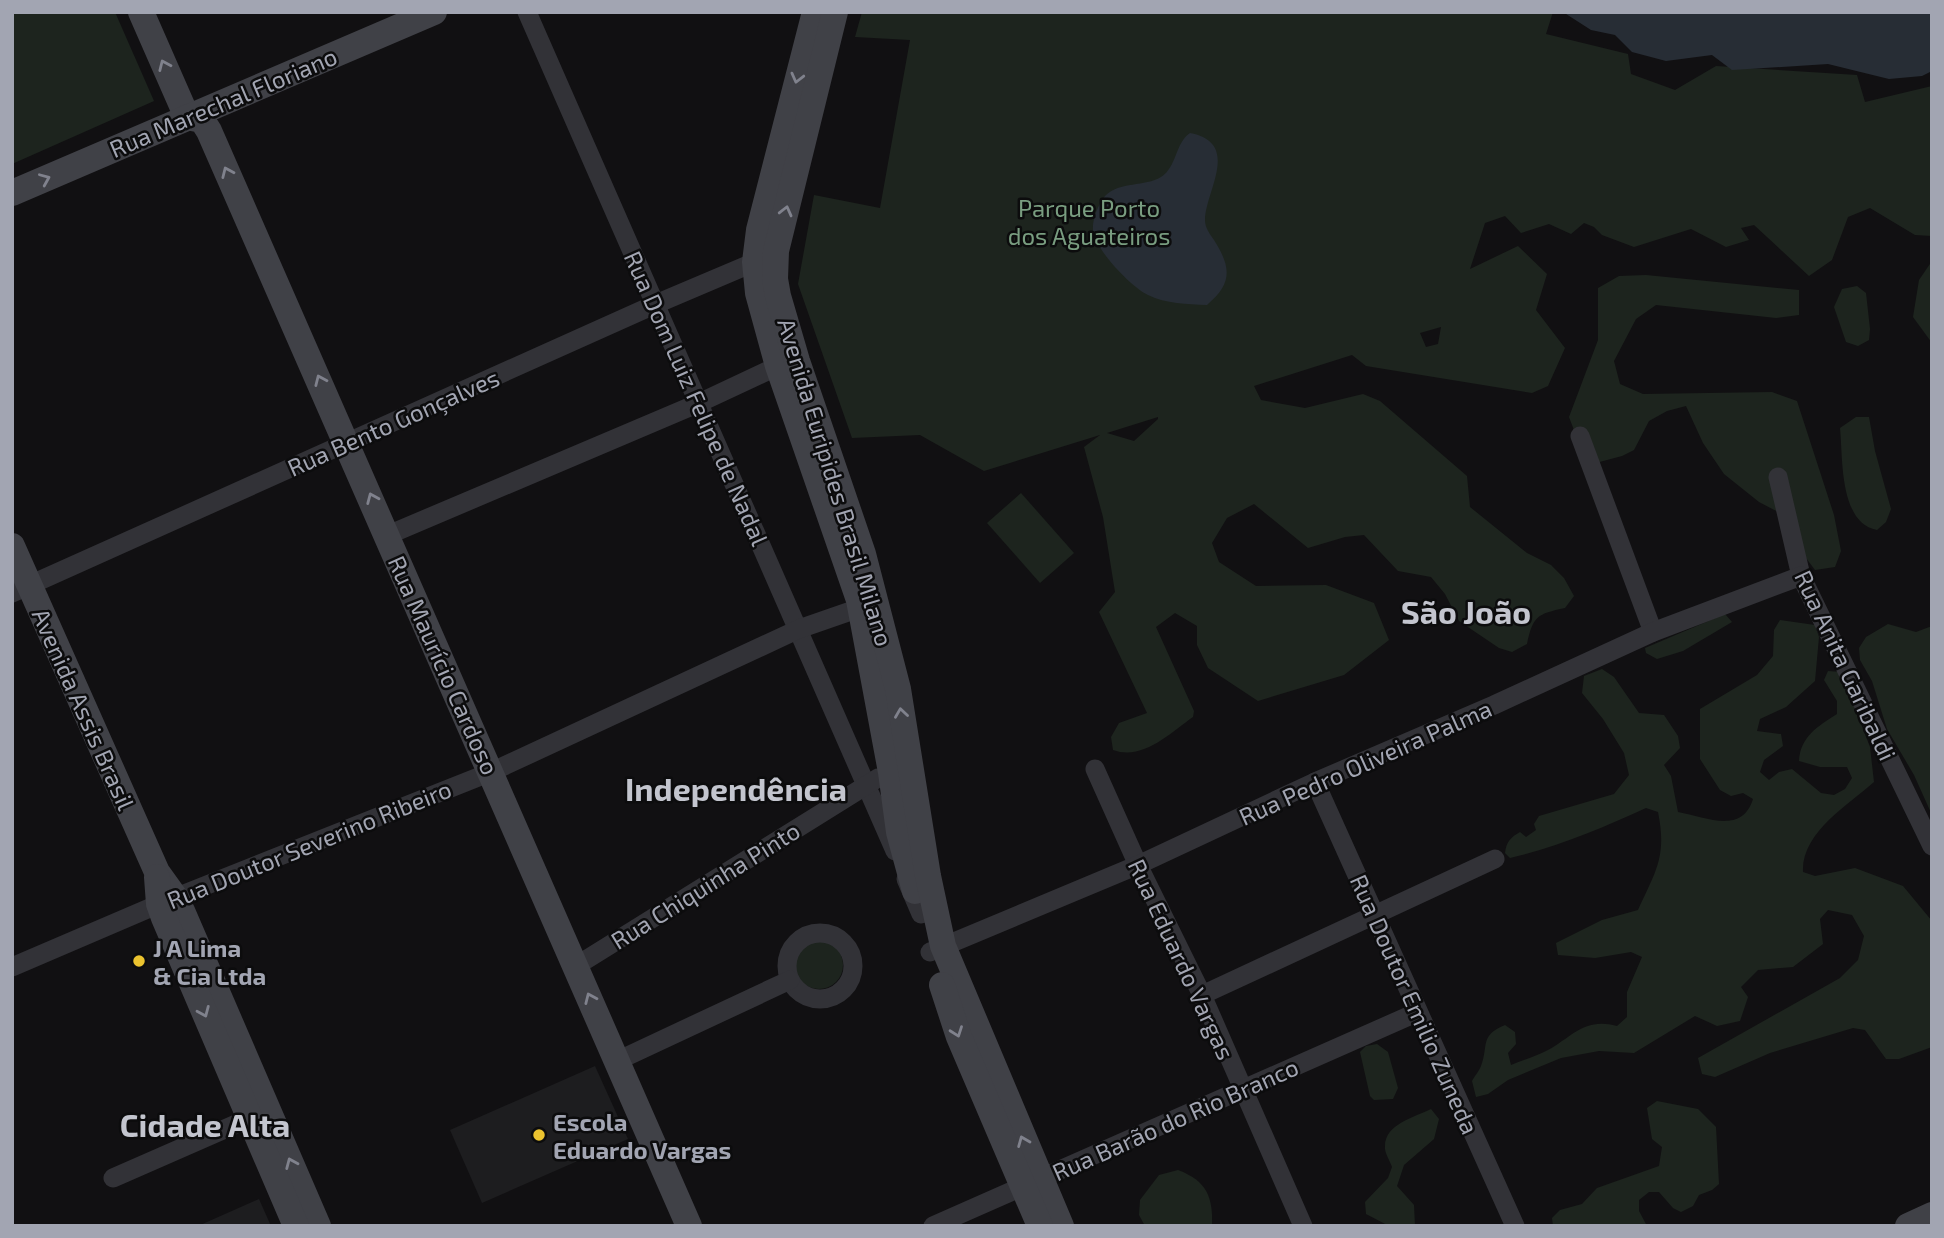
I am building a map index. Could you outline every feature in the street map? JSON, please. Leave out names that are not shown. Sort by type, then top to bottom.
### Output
[{"type":"main road","points":[[141,12],[187,117]]},
{"type":"main road","name":"Avenida Euripides Brasil Milano","points":[[799,112],[815,12]]},
{"type":"main road","name":"Avenida Euripides Brasil Milano","points":[[835,12],[759,230],[765,260],[758,293],[787,363],[868,605],[900,770],[921,915],[937,949]]},
{"type":"main road","name":"Rua Marechal Floriano","points":[[12,193],[417,16]]},
{"type":"main road","name":"Rua Maurício Cardoso","points":[[187,117],[202,120],[209,131],[689,1226]]},
{"type":"main road","name":"Avenida Assis Brasil","points":[[12,546],[21,590],[157,872],[250,1118],[296,1226]]},
{"type":"main road","name":"Avenida Euripides Brasil Milano","points":[[910,831],[959,1037],[1031,1183],[1060,1226]]},
{"type":"main road","name":"Avenida Assis Brasil","points":[[167,901],[318,1226]]},
{"type":"main road","name":"Avenida Euripides Brasil Milano","points":[[1031,1183],[1040,1226]]},
{"type":"main road","points":[[1908,1226],[1932,1215]]},
{"type":"street","name":"Rua Dom Luiz Felipe de Nadal","points":[[527,12],[867,783],[921,915]]},
{"type":"street","name":"Rua Bento Gonçalves","points":[[21,590],[656,304],[765,260]]},
{"type":"street","points":[[388,535],[787,363]]},
{"type":"street","points":[[1580,436],[1653,632]]},
{"type":"street","name":"Rua Anita Garibaldi","points":[[1778,477],[1801,576],[1932,846]]},
{"type":"street","name":"Rua Pedro Oliveira Palma","points":[[937,949],[1138,865],[1315,782],[1494,705],[1653,632],[1801,576]]},
{"type":"street","name":"Rua Doutor Severino Ribeiro","points":[[12,968],[167,901],[491,772],[799,629],[868,605]]},
{"type":"street","name":"Rua Eduardo Vargas","points":[[1095,769],[1138,865],[1202,995],[1303,1226]]},
{"type":"street","name":"Rua Chiquinha Pinto","points":[[576,965],[867,783],[900,770]]},
{"type":"street","name":"Rua Doutor Emilio Zuneda","points":[[1315,782],[1515,1226]]},
{"type":"street","name":"Rua Dom Luiz Felipe de Nadal","points":[[867,783],[910,831]]},
{"type":"street","points":[[1202,995],[1495,859]]},
{"type":"street","points":[[617,1061],[790,980]]},
{"type":"street","name":"Rua Barão do Rio Branco","points":[[933,1226],[1418,1012]]},
{"type":"street","points":[[113,1178],[250,1118]]},
{"type":"shaded area","points":[[1563,12],[1932,12],[1932,71],[1922,76],[1889,79],[1828,64],[1732,70],[1712,55],[1666,61],[1632,52],[1615,35],[1591,30]]},
{"type":"shaded area","points":[[1190,133],[1206,138],[1214,147],[1218,158],[1205,223],[1224,258],[1227,274],[1221,289],[1207,305],[1169,302],[1141,291],[1107,257],[1093,231],[1096,212],[1105,196],[1118,188],[1161,177]]},
{"type":"shaded area","name":"Escola Eduardo Vargas","points":[[595,1066],[628,1139],[482,1203],[450,1130]]},
{"type":"shaded area","points":[[259,1199],[271,1226],[198,1226]]},
{"type":"green space","points":[[12,12],[115,12],[154,101],[12,164]]},
{"type":"green space","name":"Parque Porto dos Aguateiros","points":[[862,12],[1553,12],[1546,34],[1628,54],[1631,74],[1675,90],[1716,66],[1857,75],[1865,102],[1932,86],[1932,236],[1915,235],[1870,208],[1848,217],[1832,260],[1809,276],[1754,225],[1741,228],[1749,240],[1726,247],[1691,229],[1634,247],[1602,235],[1594,227],[1584,223],[1571,234],[1549,224],[1521,233],[1505,216],[1485,223],[1470,269],[1518,246],[1547,274],[1536,310],[1565,348],[1548,386],[1532,393],[1366,366],[1352,355],[1254,386],[1261,400],[1305,408],[1363,394],[1380,401],[1467,476],[1470,507],[1527,553],[1551,565],[1564,578],[1574,596],[1565,608],[1548,612],[1538,618],[1534,622],[1527,644],[1512,652],[1499,648],[1459,621],[1445,594],[1431,577],[1398,571],[1364,535],[1345,537],[1308,548],[1254,504],[1227,518],[1212,543],[1219,562],[1256,586],[1326,585],[1374,603],[1389,640],[1344,675],[1258,701],[1208,668],[1197,645],[1197,626],[1175,613],[1156,627],[1194,711],[1193,717],[1145,749],[1135,752],[1113,750],[1111,737],[1119,723],[1147,713],[1099,612],[1115,592],[1103,517],[1084,447],[1100,435],[984,471],[920,435],[852,438],[798,284],[814,195],[880,208],[910,40],[855,37]],"holes":[[[1441,327],[1438,344],[1426,347],[1420,333]],[[1158,417],[1134,441],[1107,433]]]},
{"type":"green space","points":[[1932,261],[1932,343],[1913,317],[1919,280]]},
{"type":"green space","points":[[1646,275],[1799,290],[1799,315],[1776,318],[1656,305],[1636,319],[1614,361],[1620,384],[1643,394],[1772,392],[1797,401],[1834,515],[1841,551],[1835,567],[1815,570],[1780,513],[1759,502],[1724,474],[1703,443],[1686,406],[1667,411],[1649,421],[1634,450],[1622,456],[1592,464],[1580,446],[1569,417],[1598,340],[1598,288],[1619,276]]},
{"type":"green space","points":[[1857,286],[1866,293],[1870,329],[1869,340],[1858,346],[1846,342],[1834,307],[1842,289]]},
{"type":"green space","points":[[1856,417],[1869,417],[1891,509],[1886,522],[1877,530],[1865,525],[1856,515],[1845,488],[1840,428]]},
{"type":"green space","points":[[1021,493],[1074,553],[1040,583],[987,523]]},
{"type":"green space","points":[[1725,614],[1732,622],[1683,651],[1657,659],[1646,653],[1645,648]]},
{"type":"green space","points":[[1780,620],[1815,625],[1819,637],[1815,681],[1786,707],[1760,719],[1757,731],[1781,734],[1783,746],[1764,760],[1760,772],[1769,780],[1779,772],[1792,769],[1821,793],[1834,795],[1845,789],[1852,778],[1847,767],[1820,767],[1799,761],[1806,739],[1837,714],[1837,701],[1824,680],[1828,671],[1841,672],[1870,747],[1874,782],[1818,832],[1804,858],[1803,872],[1815,876],[1855,868],[1903,886],[1932,921],[1932,1047],[1899,1059],[1886,1059],[1865,1030],[1853,1028],[1770,1053],[1715,1077],[1702,1074],[1698,1058],[1840,978],[1858,960],[1864,936],[1852,915],[1828,910],[1820,919],[1823,944],[1793,967],[1758,970],[1741,987],[1748,997],[1740,1021],[1717,1026],[1695,1016],[1634,1053],[1599,1051],[1561,1058],[1508,1080],[1488,1094],[1476,1097],[1472,1081],[1481,1066],[1488,1037],[1497,1029],[1505,1025],[1515,1032],[1516,1044],[1508,1053],[1511,1065],[1548,1050],[1580,1029],[1596,1024],[1617,1026],[1627,1017],[1627,992],[1642,957],[1631,952],[1595,958],[1558,955],[1556,943],[1602,920],[1638,910],[1658,863],[1661,840],[1658,812],[1646,808],[1545,848],[1510,858],[1505,853],[1514,836],[1520,832],[1526,837],[1536,830],[1534,824],[1539,816],[1614,794],[1629,775],[1624,753],[1603,719],[1582,693],[1584,676],[1602,669],[1614,677],[1639,713],[1664,715],[1678,736],[1680,748],[1664,765],[1671,776],[1678,812],[1711,820],[1732,820],[1741,817],[1748,810],[1753,799],[1743,793],[1731,796],[1720,790],[1700,759],[1700,709],[1757,675],[1773,656],[1774,630]]},
{"type":"green space","points":[[1888,624],[1916,632],[1932,626],[1932,815],[1914,775],[1887,729],[1872,681],[1860,660],[1859,648],[1866,637]]},
{"type":"green space","points":[[819,941],[836,948],[843,965],[836,982],[819,989],[802,982],[795,965],[802,948]]},
{"type":"green space","points":[[1377,1044],[1388,1052],[1398,1088],[1393,1099],[1374,1100],[1370,1096],[1360,1052],[1366,1046]]},
{"type":"green space","points":[[1657,1101],[1698,1109],[1716,1127],[1719,1184],[1699,1195],[1693,1206],[1681,1212],[1673,1208],[1659,1192],[1649,1192],[1639,1200],[1639,1211],[1647,1226],[1553,1226],[1552,1218],[1560,1210],[1582,1204],[1597,1188],[1659,1166],[1662,1147],[1652,1139],[1647,1108]]},
{"type":"green space","points":[[1431,1109],[1439,1119],[1434,1139],[1404,1165],[1397,1186],[1414,1205],[1415,1226],[1389,1226],[1366,1214],[1365,1202],[1388,1178],[1392,1167],[1385,1151],[1386,1138],[1402,1122]]},
{"type":"green space","points":[[1178,1170],[1196,1179],[1206,1191],[1211,1207],[1212,1226],[1145,1226],[1139,1215],[1140,1200],[1159,1175]]},
{"type":"place","name":"J A Lima & Cia Ltda","points":[[139,961]]},
{"type":"place","name":"Escola Eduardo Vargas","points":[[539,1135]]},
{"type":"district","name":"São João","points":[[1466,611]]},
{"type":"district","name":"Independência","points":[[736,788]]},
{"type":"district","name":"Cidade Alta","points":[[205,1124]]}]
